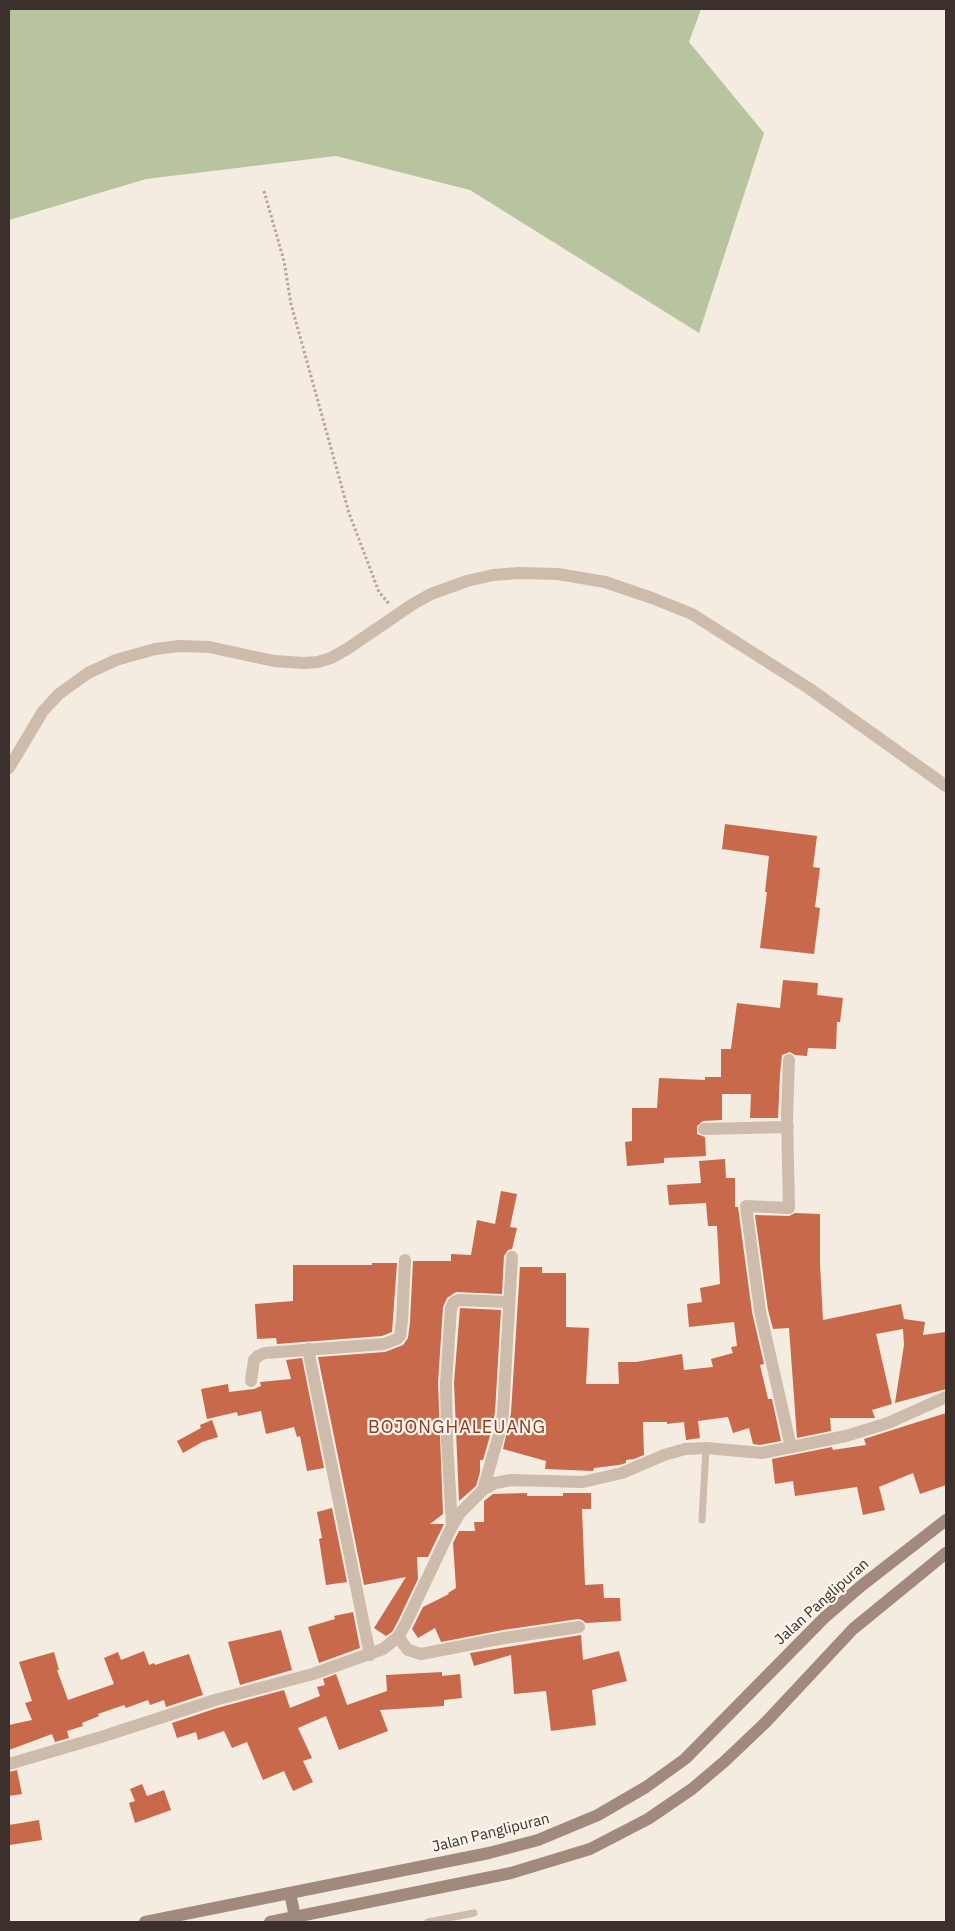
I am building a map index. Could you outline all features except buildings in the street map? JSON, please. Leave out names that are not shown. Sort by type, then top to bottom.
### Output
[{"type":"main road","name":"Jalan Panglipuran","points":[[145,1922],[489,1853],[538,1840],[598,1815],[646,1787],[685,1759],[824,1618],[861,1586],[946,1520]]},
{"type":"main road","points":[[270,1922],[511,1873],[590,1849],[648,1819],[692,1789],[725,1761],[766,1722],[853,1629],[946,1553]]},
{"type":"main road","points":[[290,1893],[295,1917]]},
{"type":"street","points":[[9,768],[43,711],[60,694],[88,674],[116,660],[155,648],[180,646],[209,647],[274,661],[318,662],[347,649],[431,594],[467,581],[493,575],[519,573],[558,574],[605,582],[692,614],[810,689],[946,786]]},
{"type":"street","points":[[789,1060],[789,1208],[746,1206],[760,1310],[791,1447]]},
{"type":"street","points":[[704,1129],[788,1127]]},
{"type":"street","points":[[483,1490],[504,1413],[512,1257]]},
{"type":"street","points":[[251,1381],[254,1360],[266,1353],[384,1344],[397,1339],[400,1336],[402,1321],[405,1260]]},
{"type":"street","points":[[452,1526],[446,1383],[451,1308],[454,1302],[459,1300],[510,1302]]},
{"type":"street","points":[[308,1349],[370,1655]]},
{"type":"street","points":[[9,1764],[101,1737],[215,1700],[314,1674],[383,1649],[398,1637],[405,1625],[460,1513],[483,1490],[495,1482],[510,1480],[584,1482],[622,1473],[664,1455],[685,1449],[706,1448],[762,1453],[863,1431],[910,1414],[946,1398]]},
{"type":"street","points":[[398,1637],[408,1650],[421,1654],[579,1626]]},
{"type":"lane","points":[[702,1520],[706,1448]]},
{"type":"lane","points":[[428,1922],[474,1914]]},
{"type":"path","points":[[264,191],[284,262],[291,304],[349,513],[379,592],[398,615]]},
{"type":"green space","points":[[9,9],[701,9],[689,42],[764,133],[699,333],[470,190],[336,156],[146,179],[9,220]]},
{"type":"district","name":"BOJONGHALEUANG","points":[[457,1428]]}]
